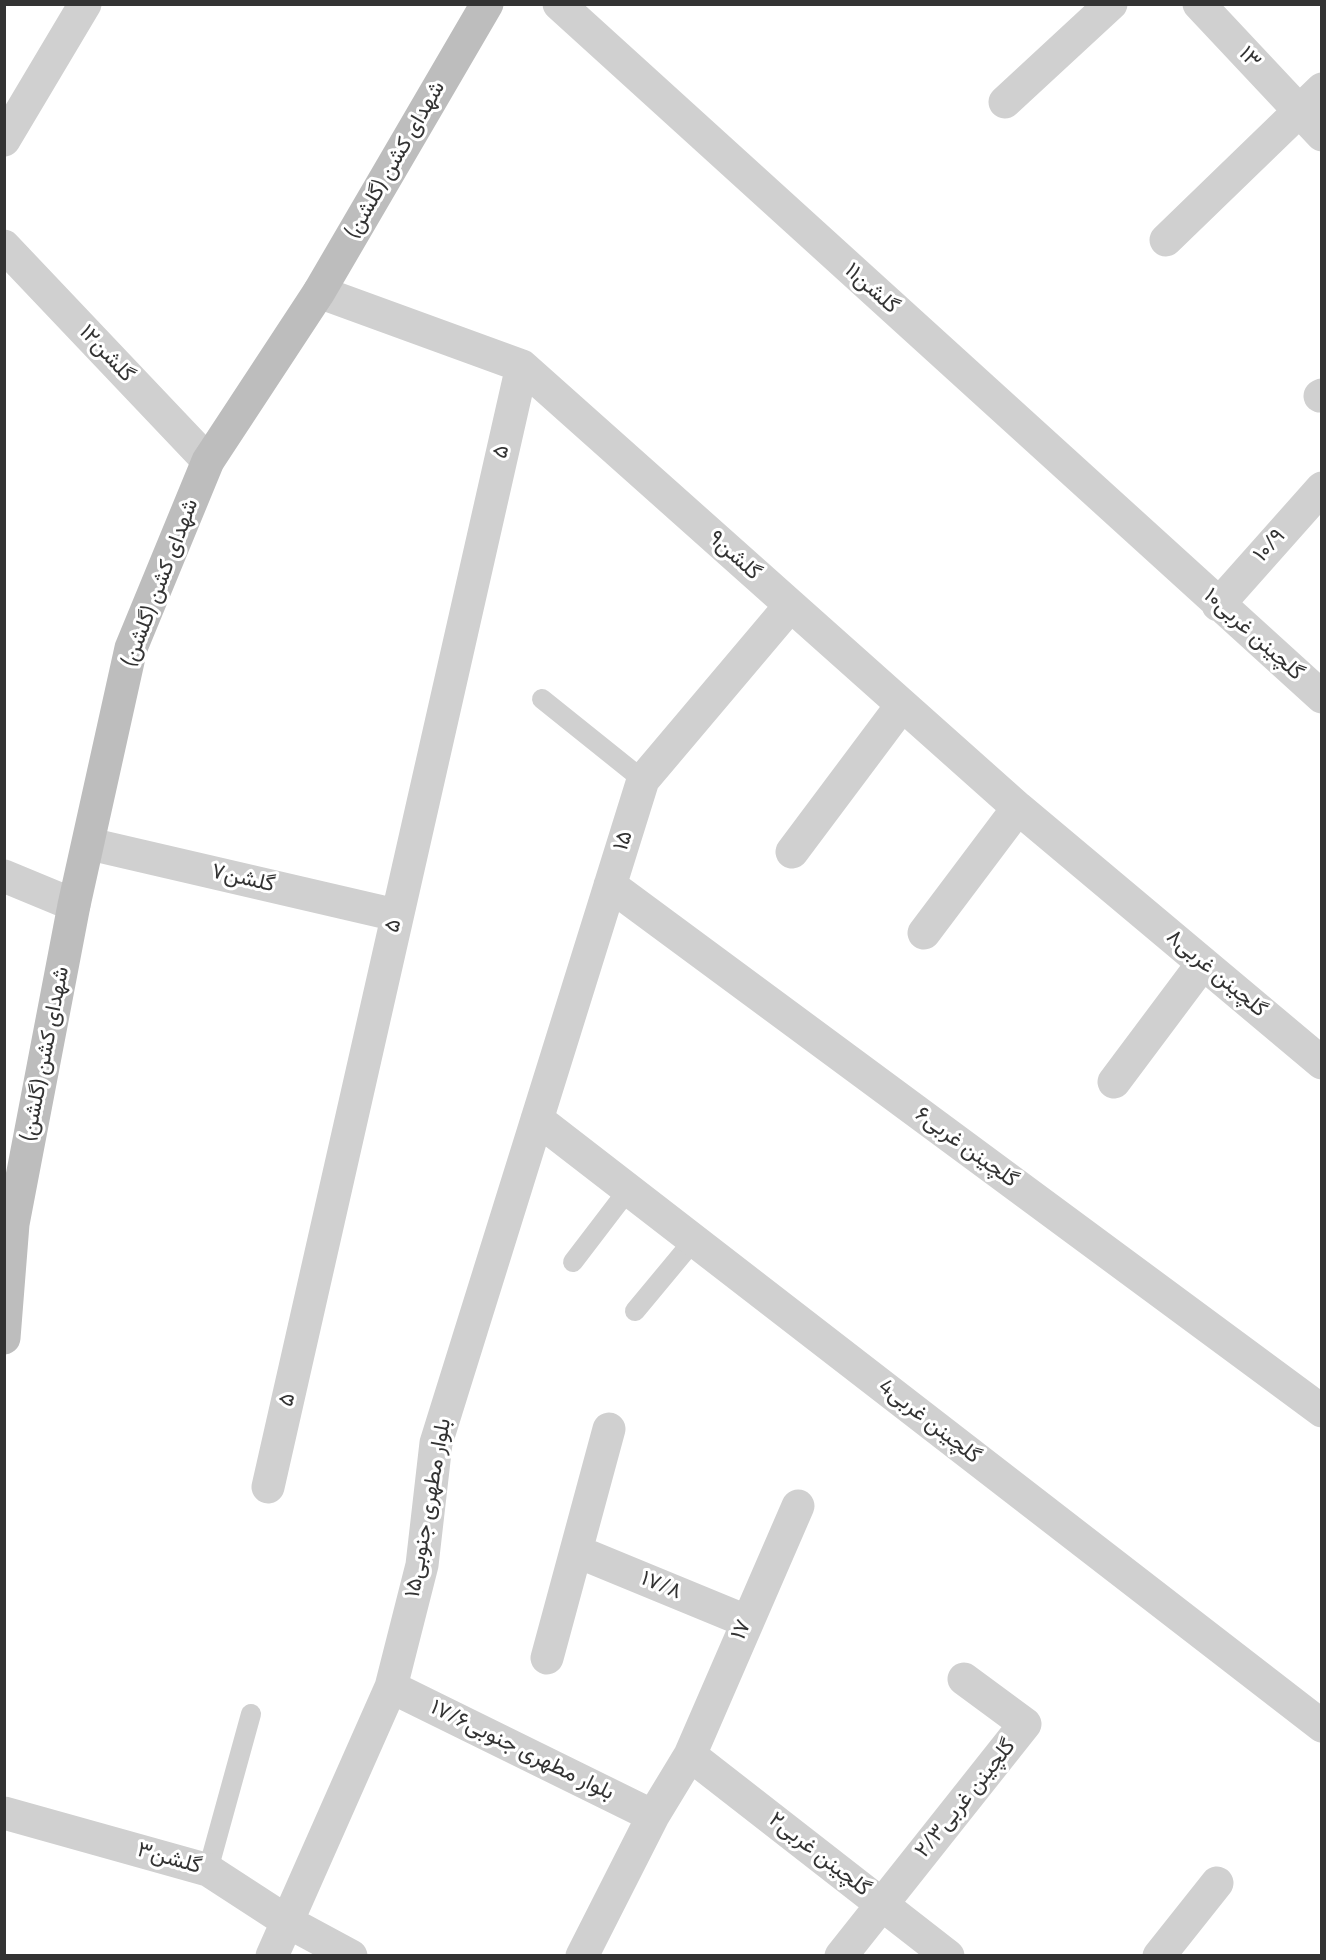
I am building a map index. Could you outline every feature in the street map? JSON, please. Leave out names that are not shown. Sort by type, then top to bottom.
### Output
[{"type":"street","points":[[4,140],[85,4]]},
{"type":"street","name":"شهدای کشن (گلشن)","points":[[4,1338],[13,1224],[74,905],[90,844],[131,648],[208,461],[319,292],[487,4]]},
{"type":"street","name":"گلشن۱۱","points":[[559,4],[1184,573]]},
{"type":"street","points":[[1005,102],[1111,4]]},
{"type":"street","name":"۱۳","points":[[1199,4],[1310,100],[1322,135]]},
{"type":"street","points":[[1167,240],[1310,100]]},
{"type":"street","name":"گلشن۱۲","points":[[4,246],[208,461]]},
{"type":"street","name":"گلشن۹","points":[[319,292],[522,366],[1018,808],[1111,886]]},
{"type":"street","name":"۵","points":[[268,1487],[522,366]]},
{"type":"street","name":"۱۰/۹","points":[[1218,605],[1322,488]]},
{"type":"street","name":"گلچینن غربی۱۰","points":[[1184,573],[1322,698]]},
{"type":"street","name":"۱۵","points":[[537,1119],[643,780],[790,606]]},
{"type":"street","points":[[792,852],[902,705]]},
{"type":"street","points":[[924,933],[1018,808]]},
{"type":"street","name":"گلشن۷","points":[[90,844],[396,915]]},
{"type":"street","points":[[4,876],[74,905]]},
{"type":"street","name":"گلچینن غربی۶","points":[[610,885],[1322,1411]]},
{"type":"street","name":"گلچینن غربی۸","points":[[1111,886],[1322,1063]]},
{"type":"street","points":[[1114,1082],[1203,963]]},
{"type":"street","name":"4گلچینن غربی","points":[[537,1119],[1322,1726]]},
{"type":"street","name":"بلوار مطهری جنوبی۱۵","points":[[272,1956],[391,1687],[422,1565],[436,1443],[537,1119]]},
{"type":"street","points":[[547,1658],[609,1429]]},
{"type":"street","name":"۱۷","points":[[582,1956],[653,1816],[690,1755],[746,1621],[798,1506]]},
{"type":"street","name":"۱۷/۸","points":[[576,1551],[746,1621]]},
{"type":"street","name":"گلچینن غربی۲/۳","points":[[881,1904],[1025,1724],[964,1680]]},
{"type":"street","name":"بلوار مطهری جنوبی۱۷/۶","points":[[391,1687],[653,1816]]},
{"type":"street","name":"گلچینن غربی۲","points":[[690,1755],[948,1956]]},
{"type":"street","name":"گلشن۳","points":[[4,1813],[208,1870],[288,1922],[351,1956]]},
{"type":"street","points":[[1159,1956],[1217,1883]]},
{"type":"street","points":[[841,1956],[881,1904]]},
{"type":"lane","points":[[542,699],[643,780]]},
{"type":"lane","points":[[573,1262],[628,1190]]},
{"type":"lane","points":[[635,1311],[694,1240]]},
{"type":"lane","points":[[208,1870],[251,1714]]}]
